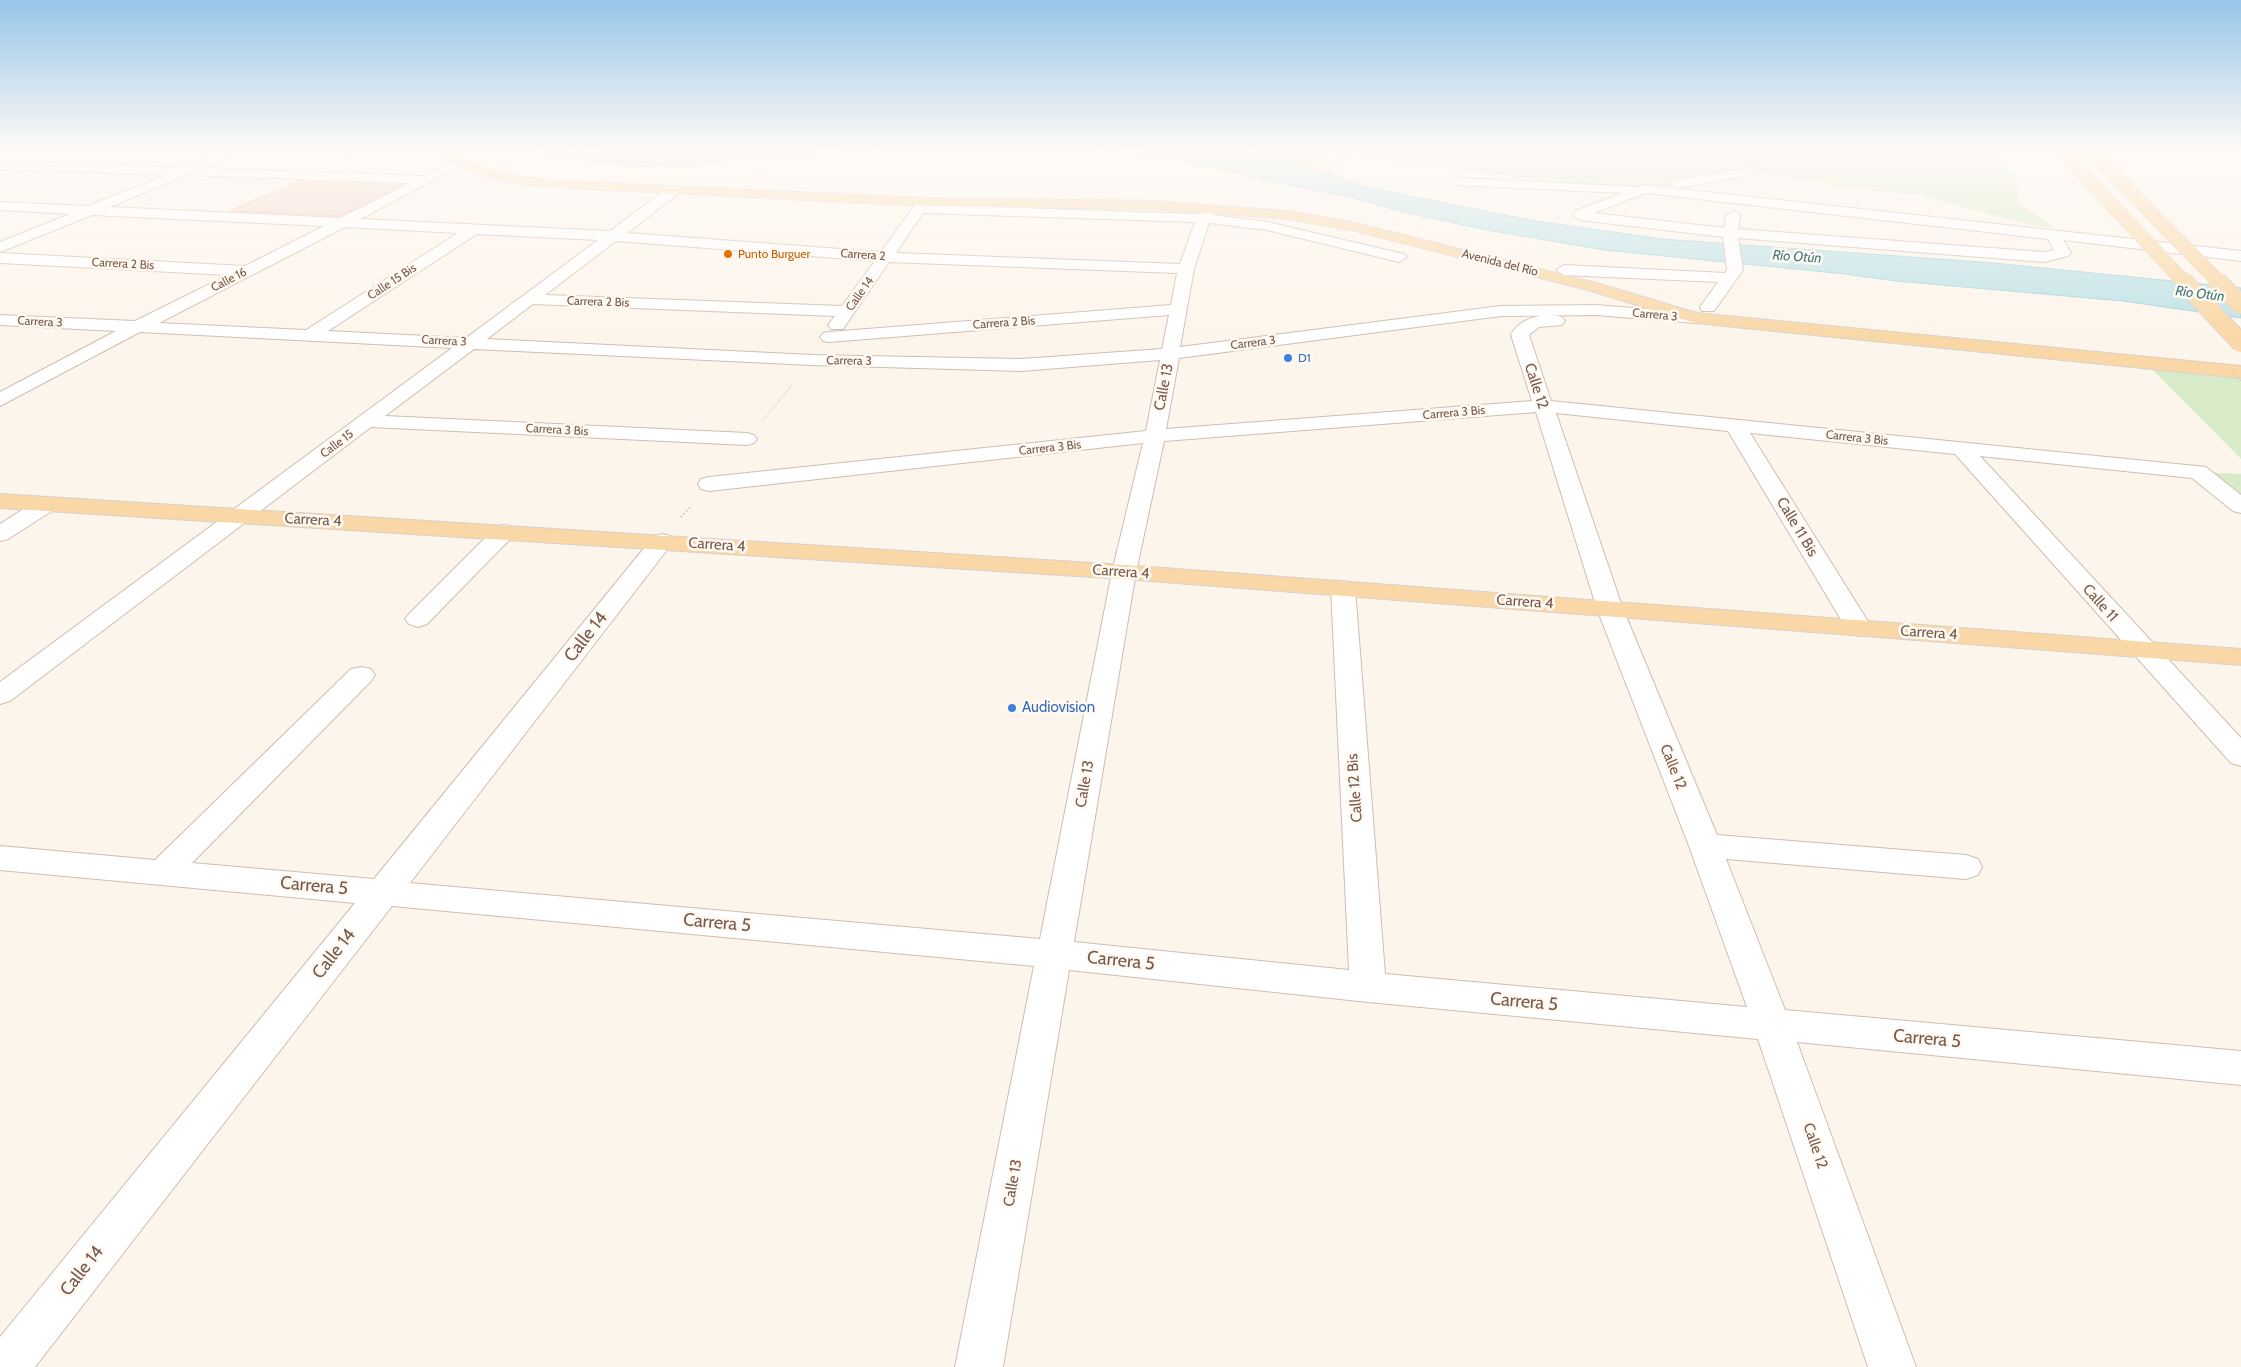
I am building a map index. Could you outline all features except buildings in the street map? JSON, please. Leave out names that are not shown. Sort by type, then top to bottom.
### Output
[{"type":"main road","name":"Avenida del Río","points":[[1208,213],[1289,215],[1333,223],[1702,312]]},
{"type":"main road","points":[[2120,213],[2241,343]]},
{"type":"main road","points":[[2151,213],[2241,305]]},
{"type":"main road","points":[[1702,312],[2241,356]]},
{"type":"main road","points":[[1702,312],[2241,372]]},
{"type":"main road","name":"Carrera 4","points":[[0,501],[662,541],[1124,572],[2241,657]]},
{"type":"street","points":[[0,247],[84,213]]},
{"type":"street","name":"Carrera 2","points":[[150,213],[613,236],[886,257],[1186,269]]},
{"type":"street","name":"Calle 16","points":[[0,400],[137,327],[364,213]]},
{"type":"street","name":"Calle 15","points":[[0,695],[644,213]]},
{"type":"street","name":"Calle 14","points":[[812,360],[917,213]]},
{"type":"street","points":[[1200,213],[1267,226],[1398,257]]},
{"type":"street","name":"Calle 13","points":[[980,1367],[1124,572],[1155,436],[1186,269],[1208,213]]},
{"type":"street","points":[[1583,213],[1580,216],[1731,237],[2044,257],[2063,253],[2053,235]]},
{"type":"street","points":[[1702,312],[1733,274],[1731,237],[1735,213]]},
{"type":"street","points":[[1858,213],[2241,256]]},
{"type":"street","name":"Calle 15 Bis","points":[[310,335],[474,229]]},
{"type":"street","name":"Carrera 2 Bis","points":[[0,258],[246,271]]},
{"type":"street","points":[[1564,270],[1733,274]]},
{"type":"street","name":"Carrera 2 Bis","points":[[529,299],[847,311]]},
{"type":"street","name":"Carrera 2 Bis","points":[[829,337],[1178,310]]},
{"type":"street","name":"Carrera 3","points":[[0,320],[812,360],[1021,365],[1170,354],[1501,311],[1702,312]]},
{"type":"street","name":"Calle 12","points":[[1702,312],[1547,321],[1529,324],[1522,329],[1520,335],[1610,609],[1705,846],[1772,1024],[1892,1367]]},
{"type":"street","name":"Carrera 3 Bis","points":[[709,484],[1155,436],[1543,406],[2198,472],[2241,506]]},
{"type":"street","name":"Carrera 3 Bis","points":[[368,421],[747,439]]},
{"type":"street","name":"Calle 11 Bis","points":[[1734,425],[1858,628]]},
{"type":"street","name":"Calle 11","points":[[1961,448],[2241,756]]},
{"type":"street","points":[[0,534],[48,504]]},
{"type":"street","points":[[418,618],[504,532]]},
{"type":"street","name":"Calle 14","points":[[6,1367],[662,541]]},
{"type":"street","name":"Calle 12 Bis","points":[[1343,588],[1368,987]]},
{"type":"street","points":[[162,872],[361,675]]},
{"type":"street","points":[[1705,846],[1966,867]]},
{"type":"street","name":"Carrera 5","points":[[0,858],[1054,954],[1368,987],[2241,1068]]},
{"type":"green space","points":[[1985,213],[2033,213],[2055,228],[2030,225]]},
{"type":"green space","points":[[2145,362],[2241,372],[2241,459]]},
{"type":"green space","points":[[2198,472],[2241,474],[2241,506]]},
{"type":"water","name":"Río Otún","points":[[1407,213],[1494,213],[1529,220],[1662,239],[1994,263],[2241,288],[2241,318],[2123,301],[1896,281],[1845,274],[1604,250],[1487,230]]},
{"type":"place","name":"Punto Burguer","points":[[728,254]]},
{"type":"place","name":"D1","points":[[1288,358]]},
{"type":"place","name":"Audiovision","points":[[1012,708]]}]
